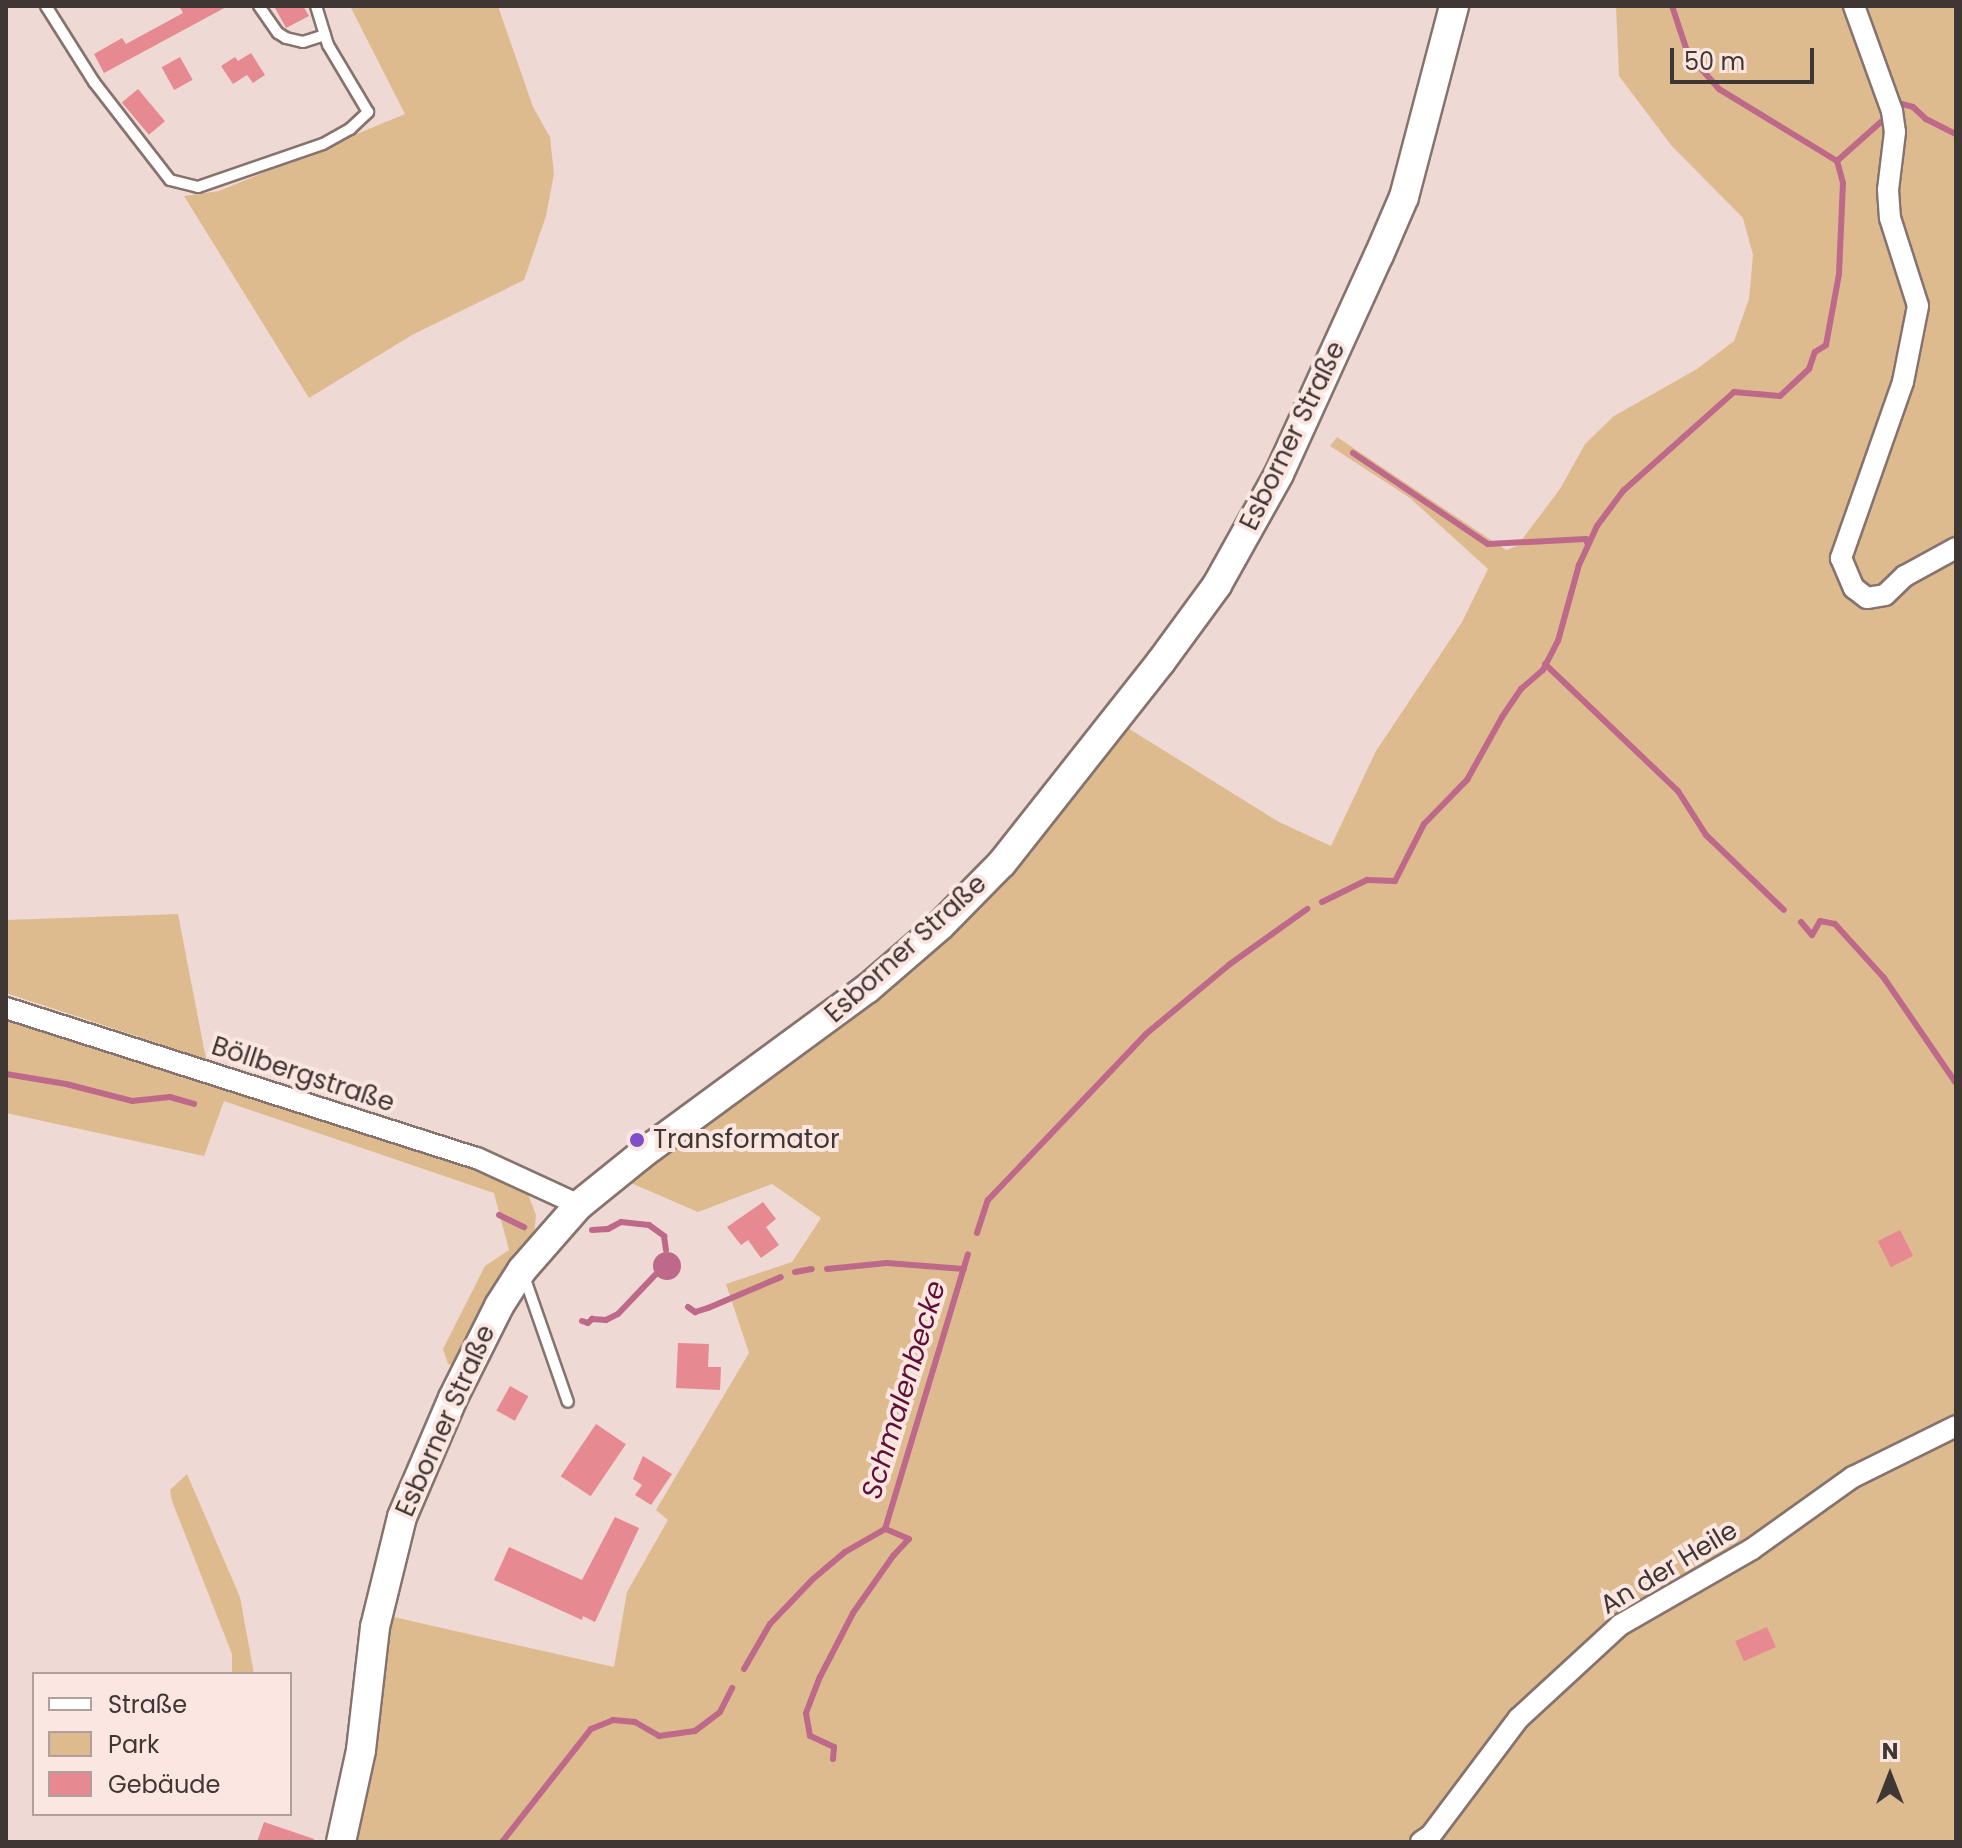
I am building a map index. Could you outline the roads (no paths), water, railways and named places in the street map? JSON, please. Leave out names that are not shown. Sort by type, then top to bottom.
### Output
[{"type":"main road","name":"Esborner Straße","points":[[341,1842],[361,1750],[375,1627],[402,1517],[470,1362],[522,1270],[579,1205],[642,1154],[867,989],[940,926],[1002,863],[1201,607],[1279,474],[1404,197],[1454,6]]},
{"type":"street","points":[[1854,6],[1892,111],[1895,132],[1888,190],[1890,218],[1918,306],[1903,382],[1841,558],[1854,588],[1867,598],[1885,595],[1905,576],[1956,548]]},
{"type":"street","name":"Böllbergstraße","points":[[6,1008],[477,1158],[579,1205]]},
{"type":"street","name":"An der Heile","points":[[1421,1842],[1431,1835],[1519,1718],[1620,1625],[1752,1549],[1853,1477],[1956,1426]]},
{"type":"lane","points":[[46,6],[113,108],[170,180],[186,187],[227,179],[323,144],[350,129],[368,112],[325,35],[316,6]]},
{"type":"lane","points":[[259,6],[278,33],[286,38],[303,42],[325,35]]},
{"type":"lane","points":[[522,1270],[568,1402]]},
{"type":"waterway","name":"Schmalenbecke","points":[[1322,902],[1367,880],[1395,881],[1424,824],[1467,780],[1521,689],[1543,670],[1558,641],[1579,565],[1597,526],[1623,491],[1734,392],[1780,396],[1809,369],[1815,352],[1826,345],[1839,274],[1843,183],[1837,161],[1719,89],[1688,54],[1672,6]]},
{"type":"waterway","points":[[1902,104],[1913,107],[1926,119],[1956,134]]},
{"type":"waterway","points":[[1837,161],[1881,122]]},
{"type":"waterway","points":[[1353,453],[1488,544],[1586,539],[1588,545]]},
{"type":"waterway","points":[[1545,664],[1678,791],[1706,835],[1784,910]]},
{"type":"waterway","name":"Schmalenbecke","points":[[977,1233],[988,1200],[1146,1034],[1230,964],[1307,909]]},
{"type":"waterway","points":[[1801,922],[1812,935],[1820,921],[1835,924],[1884,978],[1956,1083]]},
{"type":"waterway","points":[[6,1074],[66,1084],[132,1101],[170,1097],[194,1104]]},
{"type":"waterway","points":[[499,1215],[524,1227]]},
{"type":"waterway","points":[[592,1230],[608,1229],[621,1222],[649,1225],[664,1236],[666,1250]]},
{"type":"waterway","name":"Schmalenbecke","points":[[744,1669],[770,1624],[813,1579],[845,1552],[885,1529],[968,1254]]},
{"type":"waterway","points":[[827,1269],[887,1263],[964,1269]]},
{"type":"waterway","points":[[795,1272],[812,1269]]},
{"type":"waterway","points":[[582,1321],[606,1320],[618,1314],[655,1275]]},
{"type":"waterway","points":[[688,1307],[695,1312],[708,1308],[781,1277]]},
{"type":"waterway","points":[[833,1759],[834,1747],[810,1736],[806,1713],[820,1677],[853,1613],[893,1556],[909,1539],[885,1529]]},
{"type":"waterway","name":"Schmalenbecke","points":[[502,1842],[591,1729],[613,1720],[635,1722],[659,1736],[695,1731],[720,1712],[732,1688]]},
{"type":"place","name":"Transformator","points":[[637,1140]]}]
